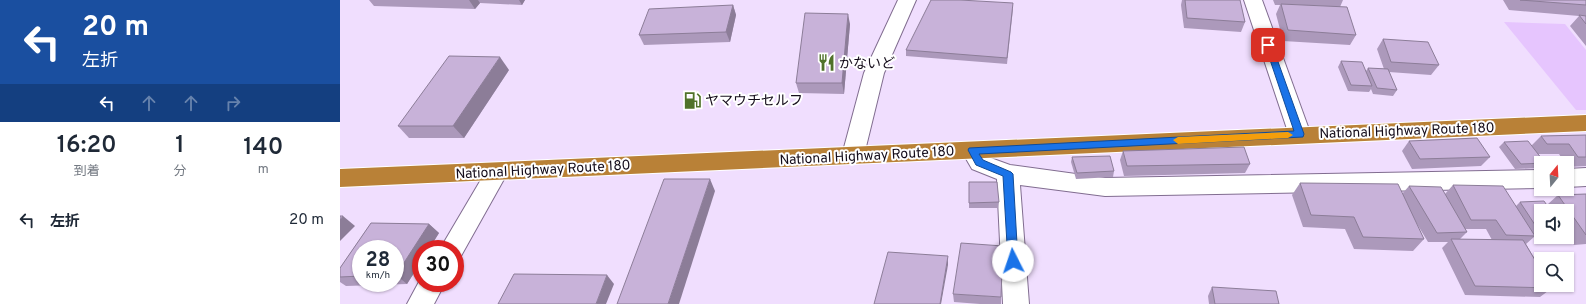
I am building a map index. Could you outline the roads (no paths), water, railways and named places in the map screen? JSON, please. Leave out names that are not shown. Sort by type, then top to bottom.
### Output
[{"type":"highway","name":"National Highway Route 180","points":[[340,178],[853,156],[1300,134],[1586,123]]},
{"type":"street","points":[[853,156],[874,73],[907,0]]},
{"type":"street","points":[[1253,0],[1300,134]]},
{"type":"street","points":[[972,150],[980,163],[1008,174],[1105,186],[1534,179]]},
{"type":"street","points":[[457,240],[497,172]]},
{"type":"street","points":[[1008,174],[1016,304]]},
{"type":"street","points":[[1574,178],[1586,177]]},
{"type":"street","points":[[420,304],[427,292]]},
{"type":"place","name":"かないど","points":[[826,63]]},
{"type":"place","name":"ヤマウチセルフ","points":[[692,100]]}]
